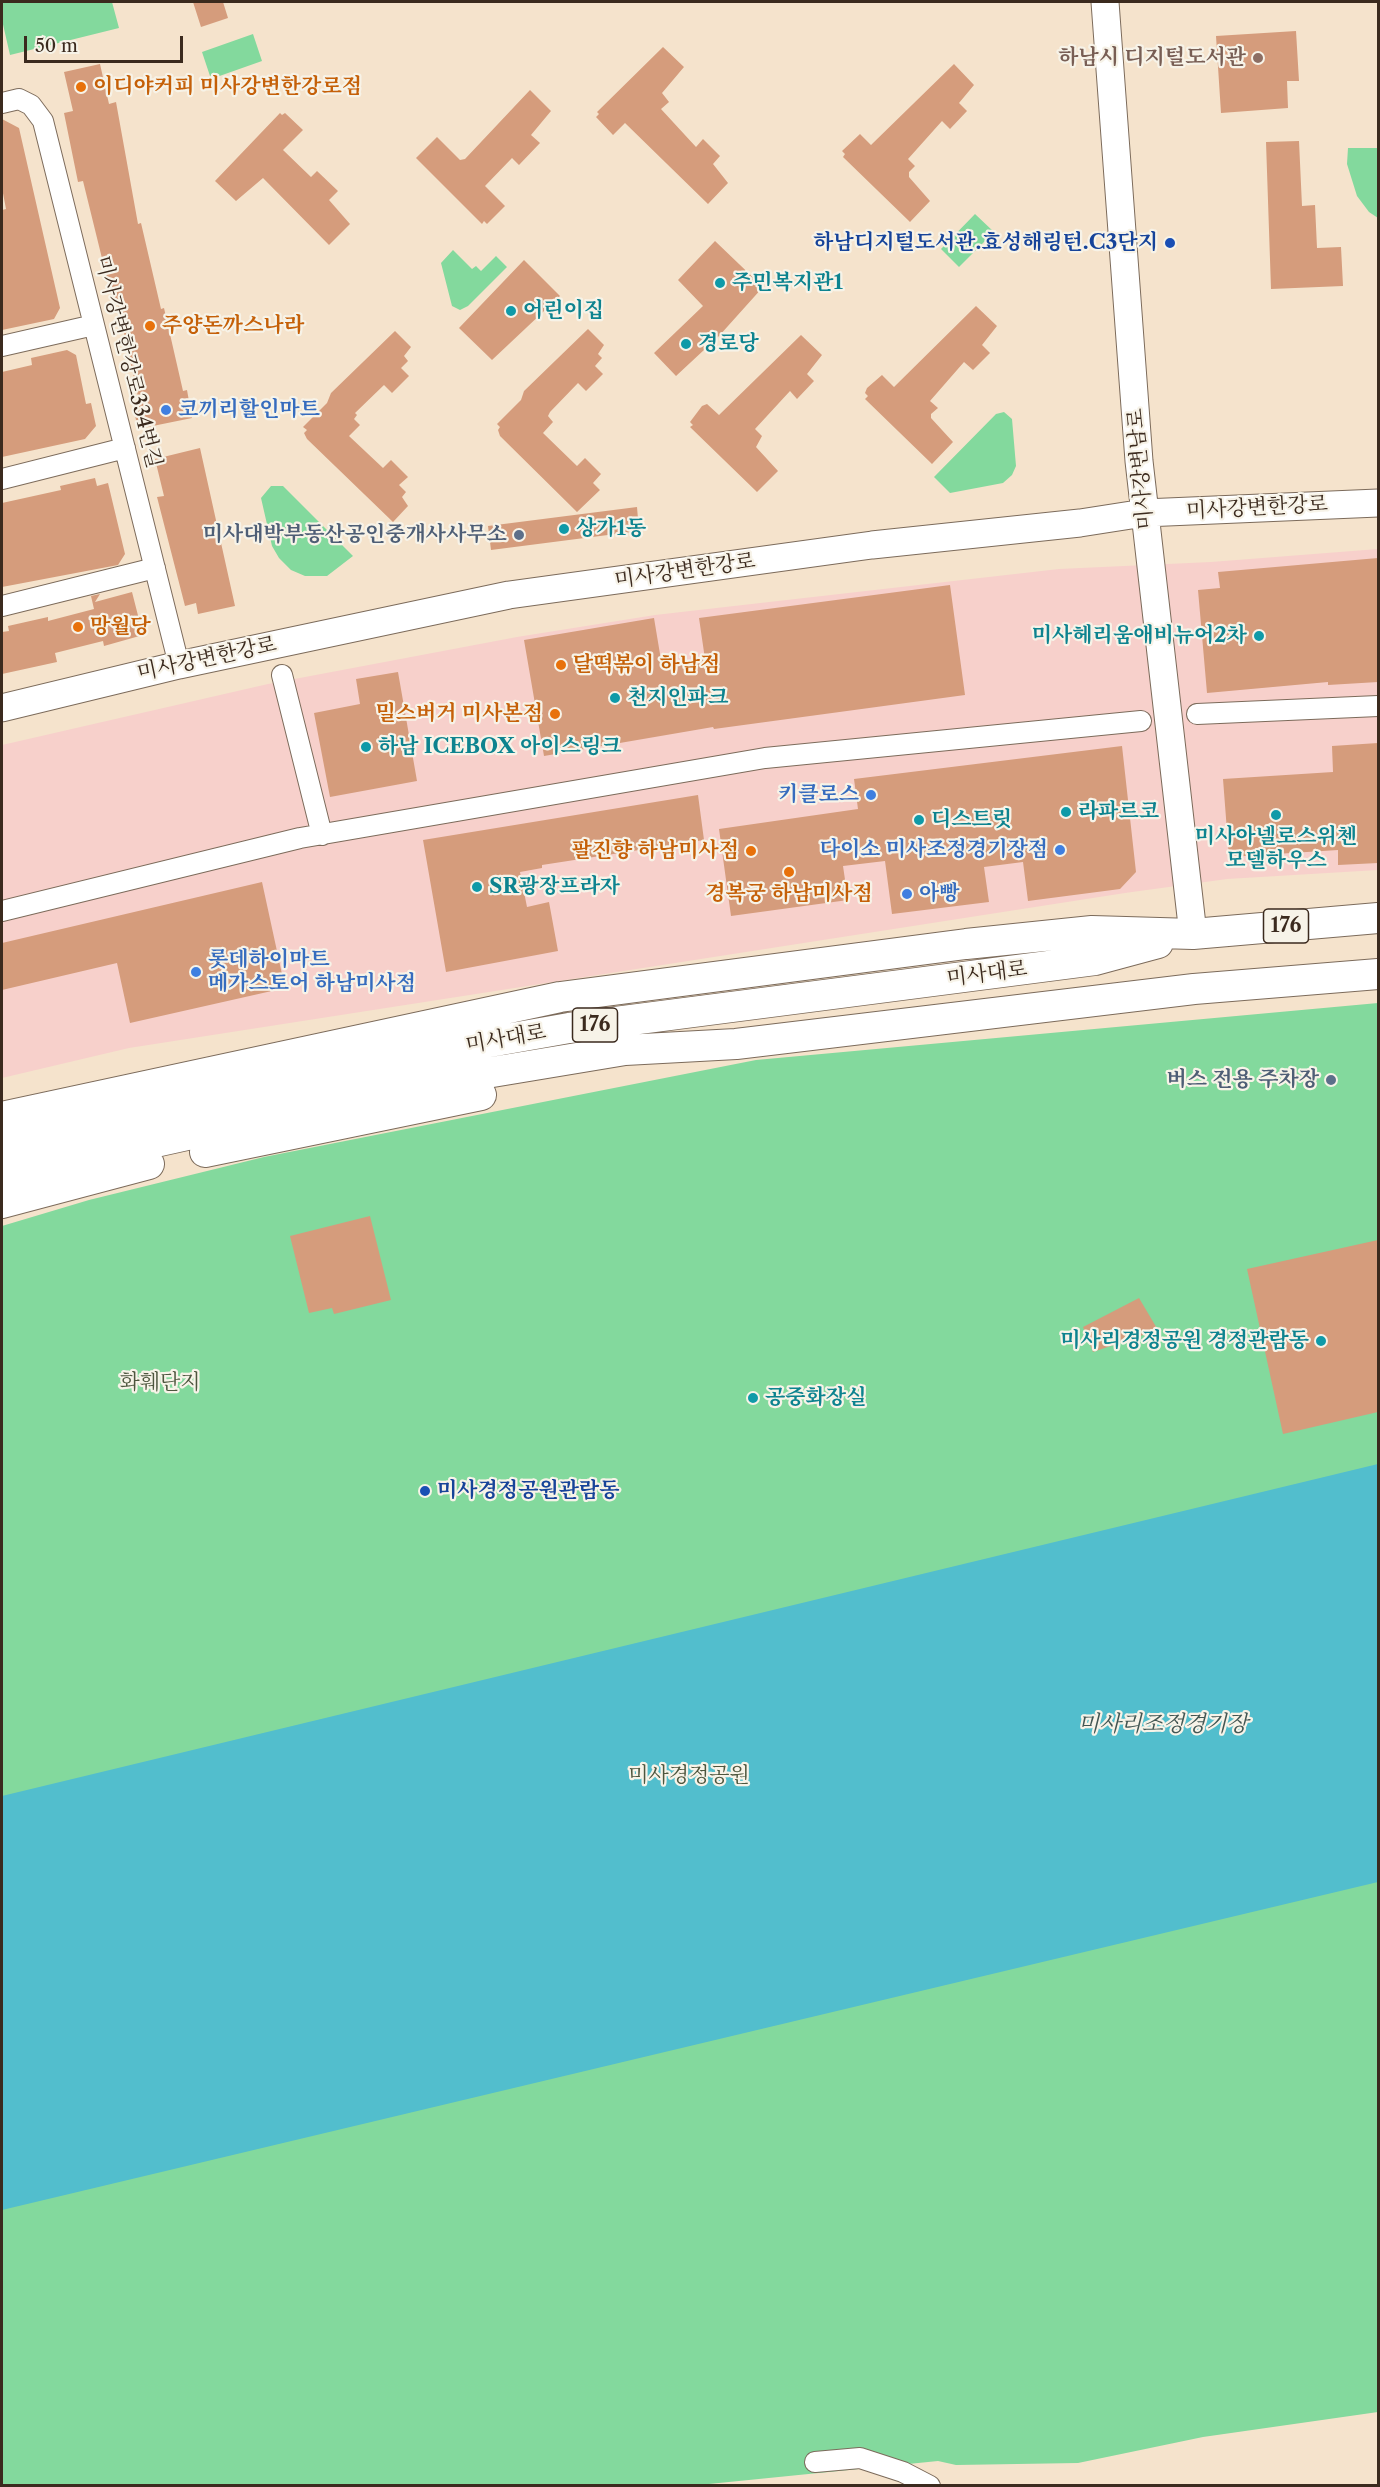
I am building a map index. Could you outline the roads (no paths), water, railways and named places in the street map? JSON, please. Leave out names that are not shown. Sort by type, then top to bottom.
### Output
[{"type":"main road","name":"미사대로","points":[[2,1117],[560,997],[966,944],[1081,932],[1193,934],[1378,918]]},
{"type":"main road","name":"미사대로","points":[[2,1146],[394,1059],[569,1028],[1095,960],[1193,934]]},
{"type":"main road","name":"미사대로","points":[[2,1176],[408,1086],[625,1050],[736,1044],[1194,989],[1378,974]]},
{"type":"main road","name":"미사대로","points":[[2,1203],[129,1168],[454,1099],[673,1060],[736,1044]]},
{"type":"street","name":"미사강변남로","points":[[1105,2],[1144,513],[1193,934]]},
{"type":"street","name":"미사강변한강로334번길","points":[[2,103],[19,99],[31,105],[43,122],[179,665]]},
{"type":"street","points":[[2,346],[94,325]]},
{"type":"street","points":[[2,479],[125,448]]},
{"type":"street","name":"미사강변한강로","points":[[2,708],[179,665],[509,595],[872,544],[1080,523],[1144,513],[1378,503]]},
{"type":"street","points":[[2,606],[155,568]]},
{"type":"street","points":[[282,675],[322,835]]},
{"type":"street","points":[[1197,714],[1378,706]]},
{"type":"street","points":[[2,911],[322,835],[765,758],[1141,721]]},
{"type":"street","points":[[815,2462],[860,2458],[903,2472],[930,2486]]},
{"type":"water","name":"미사리조정경기장","points":[[1378,1464],[1378,1882],[2,2210],[2,1796]]},
{"type":"place","name":"하남시 디지털도서관","points":[[1258,58]]},
{"type":"place","name":"이디야커피 미사강변한강로점","points":[[81,87]]},
{"type":"place","name":"하남디지털도서관.효성해링턴.C3단지","points":[[1170,243]]},
{"type":"place","name":"주민복지관1","points":[[720,283]]},
{"type":"place","name":"어린이집","points":[[511,311]]},
{"type":"place","name":"주양돈까스나라","points":[[150,326]]},
{"type":"place","name":"경로당","points":[[686,344]]},
{"type":"place","name":"코끼리할인마트","points":[[166,410]]},
{"type":"place","name":"상가1동","points":[[564,529]]},
{"type":"place","name":"미사대박부동산공인중개사사무소","points":[[519,535]]},
{"type":"place","name":"망월당","points":[[78,627]]},
{"type":"place","name":"미사헤리움애비뉴어2차","points":[[1259,636]]},
{"type":"place","name":"달떡볶이 하남점","points":[[561,665]]},
{"type":"place","name":"천지인파크","points":[[615,698]]},
{"type":"place","name":"밀스버거 미사본점","points":[[555,714]]},
{"type":"place","name":"하남 ICEBOX 아이스링크","points":[[366,747]]},
{"type":"place","name":"키클로스","points":[[871,795]]},
{"type":"place","name":"라파르코","points":[[1066,812]]},
{"type":"place","name":"미사아넬로스위첸 모델하우스","points":[[1276,815]]},
{"type":"place","name":"디스트릿","points":[[919,820]]},
{"type":"place","name":"다이소 미사조정경기장점","points":[[1060,850]]},
{"type":"place","name":"팔진향 하남미사점","points":[[751,851]]},
{"type":"place","name":"경복궁 하남미사점","points":[[789,872]]},
{"type":"place","name":"SR광장프라자","points":[[477,887]]},
{"type":"place","name":"아빵","points":[[907,894]]},
{"type":"place","name":"롯데하이마트 메가스토어 하남미사점","points":[[196,972]]},
{"type":"place","name":"버스 전용 주차장","points":[[1331,1080]]},
{"type":"place","name":"미사리경정공원 경정관람동","points":[[1321,1341]]},
{"type":"place","name":"공중화장실","points":[[753,1398]]},
{"type":"place","name":"미사경정공원관람동","points":[[425,1491]]},
{"type":"park label","name":"화훼단지","points":[[160,1383]]},
{"type":"park label","name":"미사경정공원","points":[[689,1776]]}]
